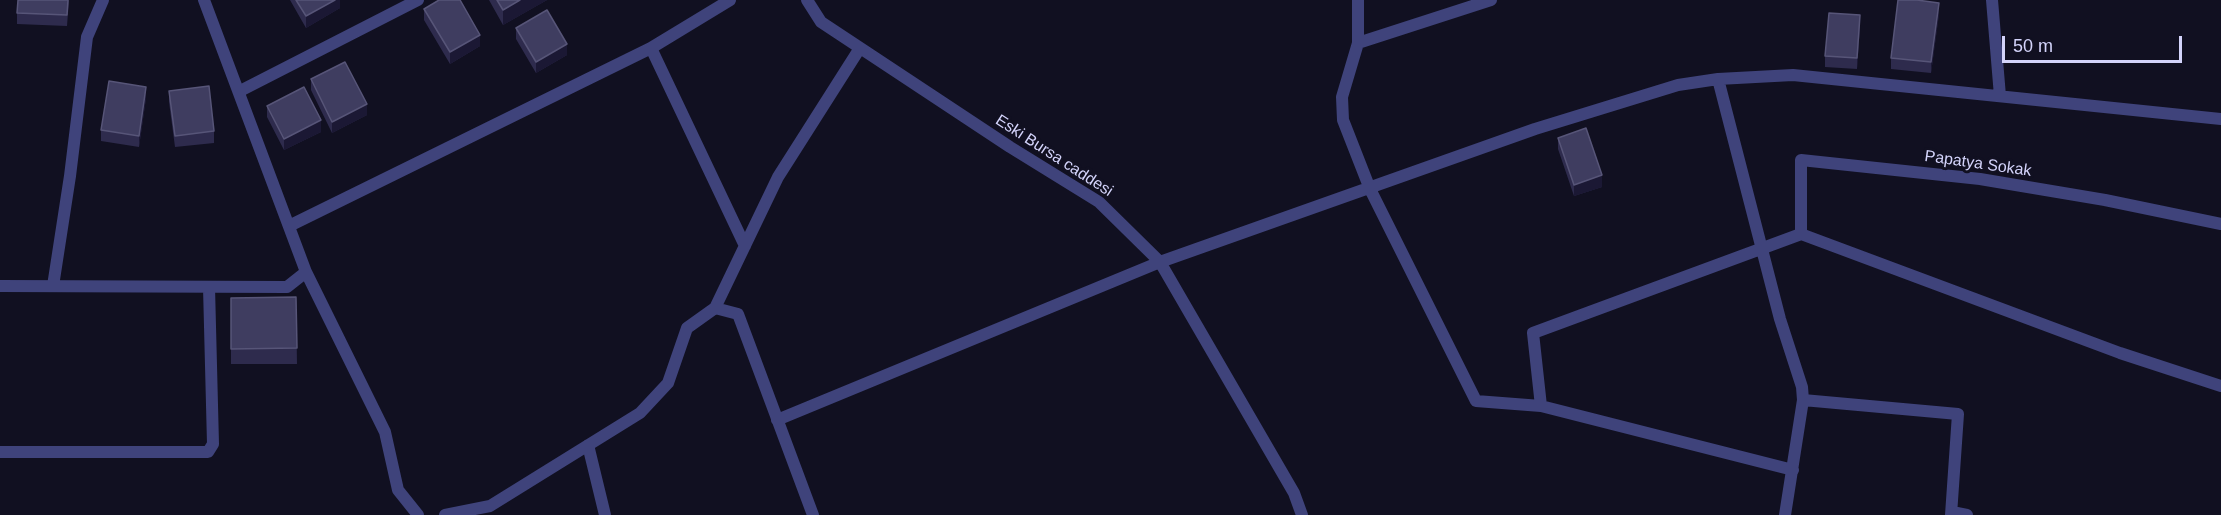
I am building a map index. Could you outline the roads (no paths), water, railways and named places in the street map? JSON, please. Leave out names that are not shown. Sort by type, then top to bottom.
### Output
[{"type":"street","points":[[53,286],[70,176],[87,38],[103,0]]},
{"type":"street","points":[[204,0],[306,272],[385,432],[398,490],[418,515]]},
{"type":"street","points":[[240,91],[418,0]]},
{"type":"street","points":[[289,226],[651,48],[730,0]]},
{"type":"street","name":"Eski Bursa caddesi","points":[[807,0],[821,22],[1099,202],[1160,262],[1294,493],[1302,515]]},
{"type":"street","points":[[1358,0],[1358,43],[1342,97],[1343,120],[1370,189],[1476,401],[1540,406],[1793,470]]},
{"type":"street","points":[[1358,43],[1491,0]]},
{"type":"street","points":[[1992,0],[2000,96]]},
{"type":"street","points":[[651,48],[745,246]]},
{"type":"street","points":[[453,514],[490,506],[640,413],[668,383],[687,328],[715,308],[778,177],[860,48]]},
{"type":"street","points":[[777,420],[1160,262],[1535,129],[1678,85],[1718,79],[1793,75],[2221,119]]},
{"type":"street","points":[[1718,79],[1761,249],[1802,387],[1803,399],[1785,515]]},
{"type":"street","name":"Papatya Sokak","points":[[1801,234],[1802,160],[1980,179],[2105,200],[2221,224]]},
{"type":"street","points":[[1540,406],[1533,333],[1801,234],[2120,353],[2221,386]]},
{"type":"street","points":[[0,286],[287,287],[306,272]]},
{"type":"street","points":[[0,452],[208,452],[213,444],[209,287]]},
{"type":"street","points":[[715,308],[738,314],[813,515]]},
{"type":"street","points":[[1803,399],[1958,414],[1951,513],[1966,515]]},
{"type":"street","points":[[588,445],[605,515]]}]
